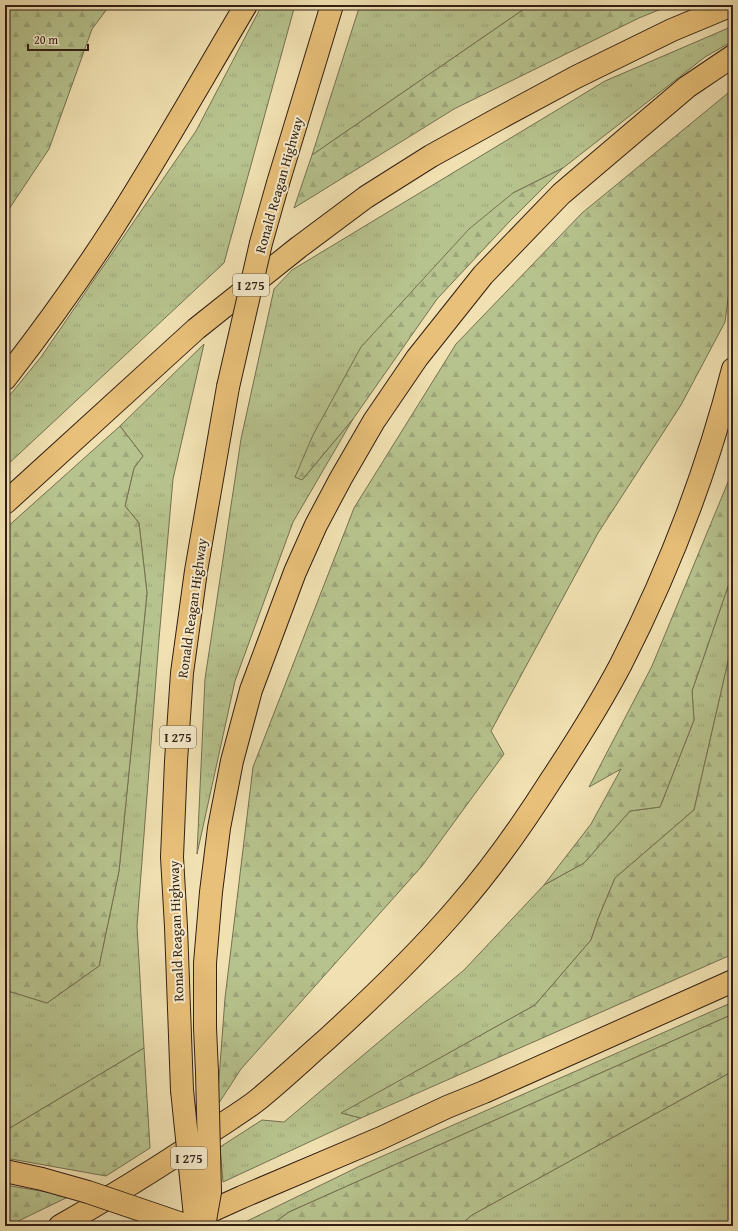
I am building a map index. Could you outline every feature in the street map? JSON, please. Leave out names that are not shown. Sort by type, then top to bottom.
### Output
[{"type":"highway","points":[[5,379],[71,290],[114,226],[152,165],[246,5]]},
{"type":"highway","name":"Ronald Reagan Highway","points":[[196,1226],[182,1090],[172,857],[182,673],[196,571],[228,387],[261,243],[332,5]]},
{"type":"highway","points":[[5,503],[196,329],[298,247],[366,197],[431,156],[570,81],[672,30],[732,5]]},
{"type":"highway","points":[[204,1226],[210,1192],[205,1028],[205,963],[211,892],[220,828],[232,761],[251,690],[294,572],[316,525],[374,421],[417,358],[483,276],[561,194],[687,87],[733,56]]},
{"type":"highway","points":[[60,1226],[127,1187],[200,1140],[255,1101],[364,1005],[406,963],[458,908],[502,853],[573,747],[620,665],[660,581],[697,487],[725,400],[733,369]]},
{"type":"highway","points":[[179,1226],[242,1197],[381,1138],[446,1107],[484,1092],[733,981]]},
{"type":"highway","points":[[5,1171],[42,1179],[88,1192],[188,1226]]},
{"type":"green space","points":[[5,5],[110,5],[92,29],[49,149],[5,215]]},
{"type":"green space","points":[[262,5],[295,5],[224,263],[5,467],[5,401],[41,357],[196,131]]},
{"type":"green space","points":[[360,5],[530,5],[312,155]]},
{"type":"green space","points":[[530,5],[671,5],[639,18],[454,109],[294,208],[312,155]]},
{"type":"green space","points":[[733,26],[733,41],[705,57],[563,168],[513,193],[295,477],[303,479],[353,419],[293,522],[235,681],[197,854],[205,679],[241,439],[274,289],[292,270],[605,81]]},
{"type":"green space","points":[[733,89],[733,262],[725,322],[681,405],[598,533],[491,731],[504,754],[422,866],[241,1069],[217,1106],[225,998],[253,767],[354,508],[456,344],[582,213]]},
{"type":"green space","points":[[563,168],[510,221],[437,299],[353,419],[302,480],[295,477],[313,435],[361,347],[469,229],[513,193]]},
{"type":"green space","points":[[204,344],[173,479],[159,639],[137,926],[144,1048],[5,1131],[5,990],[47,1003],[99,966],[119,871],[147,593],[139,523],[125,506],[134,468],[143,456],[120,426]]},
{"type":"green space","points":[[120,426],[143,456],[134,468],[125,506],[139,523],[147,593],[119,871],[99,966],[47,1003],[5,990],[5,529]]},
{"type":"green space","points":[[733,470],[733,572],[692,691],[694,720],[660,807],[630,811],[584,863],[544,885],[591,824],[621,769],[589,787],[652,666]]},
{"type":"green space","points":[[733,572],[733,640],[694,810],[615,878],[591,940],[535,1005],[342,1113],[361,1118],[223,1182],[220,1147],[262,1120],[284,1122],[464,970],[544,885],[584,863],[630,811],[660,807],[694,720],[692,691]]},
{"type":"green space","points":[[733,640],[733,954],[361,1118],[341,1113],[535,1005],[591,940],[615,878],[694,810]]},
{"type":"green space","points":[[733,1002],[733,1014],[289,1212],[270,1226],[237,1226],[360,1166]]},
{"type":"green space","points":[[733,1014],[733,1071],[472,1215],[459,1226],[270,1226],[289,1212]]},
{"type":"green space","points":[[144,1048],[150,1148],[106,1176],[5,1158],[5,1131]]},
{"type":"green space","points":[[733,1071],[733,1226],[459,1226],[472,1215]]},
{"type":"green space","points":[[5,1185],[70,1196],[8,1226],[5,1226]]}]
